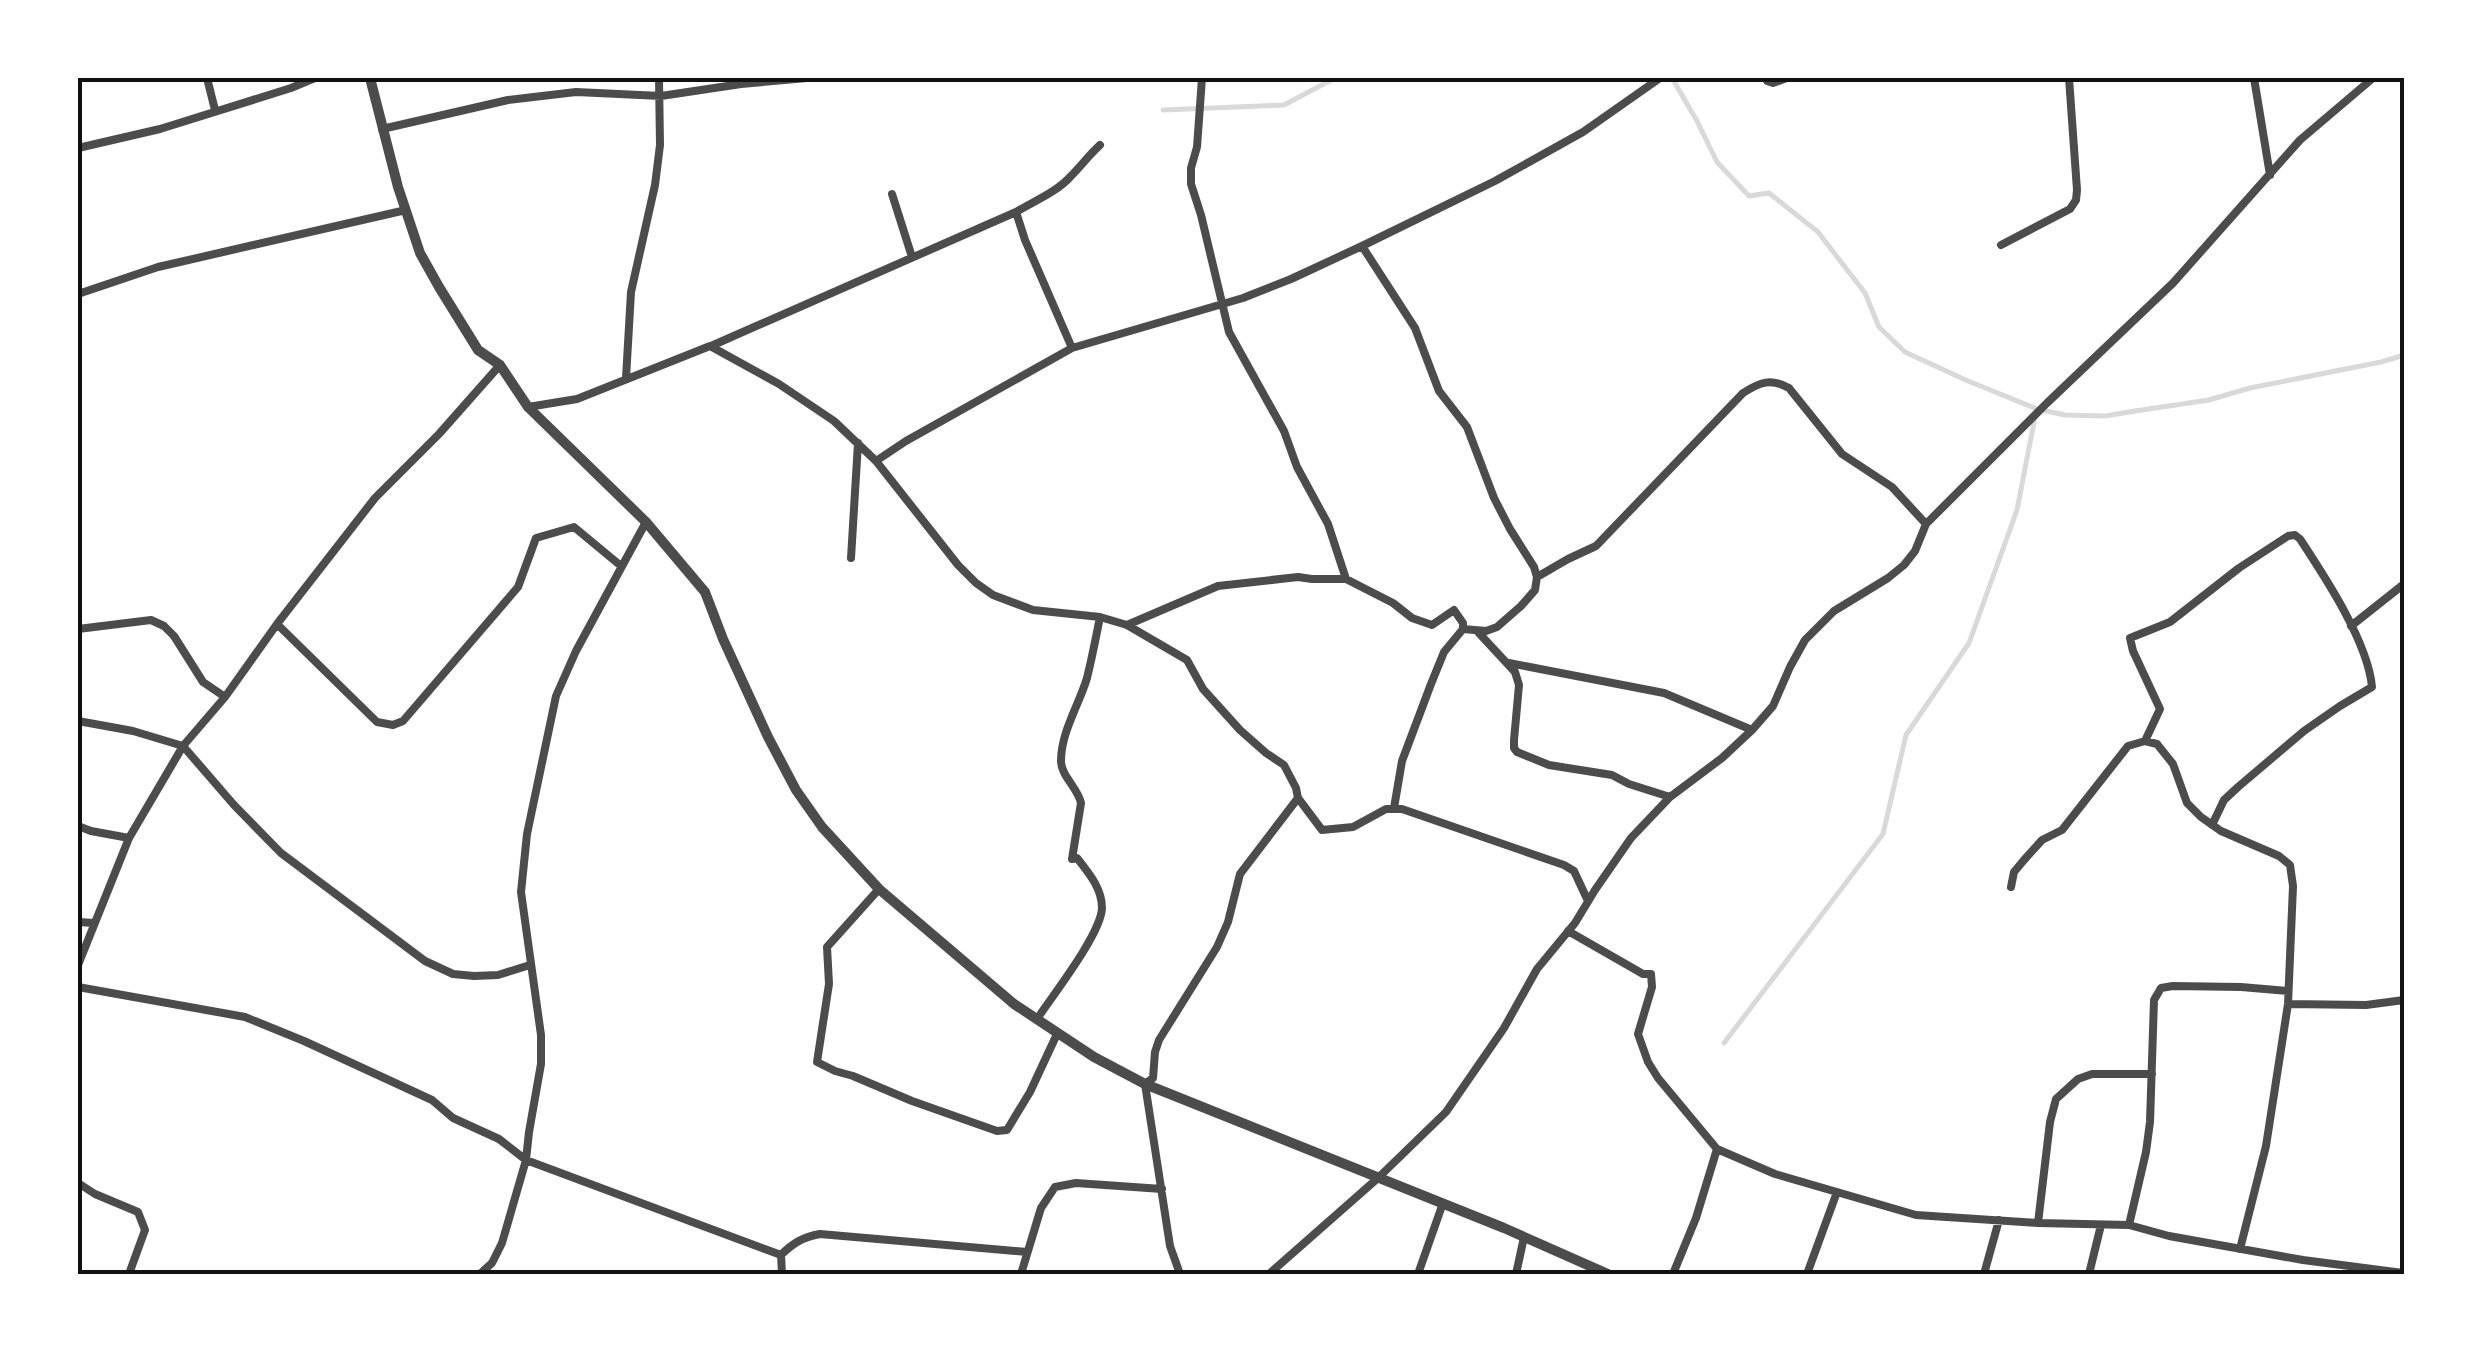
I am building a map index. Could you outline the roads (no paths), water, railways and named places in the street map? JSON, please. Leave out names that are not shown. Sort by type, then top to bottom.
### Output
[{"type":"street","points":[[207,78],[215,110]]},
{"type":"street","points":[[78,148],[160,129],[315,78]]},
{"type":"street","points":[[370,78],[420,253],[442,294],[478,350],[500,366],[528,407],[646,522],[705,592],[742,684],[796,790],[822,827],[879,889],[1014,1004],[1057,1034],[1145,1084],[1443,1203],[1608,1274]]},
{"type":"street","points":[[626,378],[630,292],[656,185],[659,78]]},
{"type":"street","points":[[382,128],[508,100],[576,92],[661,96],[808,78]]},
{"type":"street","points":[[1202,78],[1191,184],[1229,332],[1284,432],[1328,524],[1346,579]]},
{"type":"street","points":[[876,460],[1072,348],[1222,305],[1291,280],[1362,246],[1495,181],[1583,132],[1660,78]]},
{"type":"street","points":[[1766,78],[1773,83],[1787,78]]},
{"type":"street","points":[[2001,245],[2070,209],[2076,200],[2069,78]]},
{"type":"street","points":[[2254,78],[2270,175]]},
{"type":"street","points":[[1269,1274],[1446,1112],[1495,1042],[1537,969],[1568,931],[1631,838],[1670,798],[1752,730],[1773,706],[1805,640],[1834,612],[1904,565],[1926,524],[2173,283],[2300,140],[2373,78]]},
{"type":"street","points":[[528,407],[576,399],[739,336],[1016,212],[1056,189],[1100,145]]},
{"type":"street","points":[[892,194],[912,257]]},
{"type":"street","points":[[78,294],[158,267],[406,210]]},
{"type":"street","points":[[1016,212],[1072,348]]},
{"type":"street","points":[[1362,246],[1415,328],[1439,391],[1467,427],[1494,498],[1537,578],[1535,590],[1497,626],[1486,631],[1463,629]]},
{"type":"street","points":[[710,346],[779,384],[858,442],[958,564],[992,595],[1033,610],[1100,617],[1127,625],[1187,660],[1203,688],[1240,730],[1284,765],[1298,798],[1322,830],[1352,826],[1386,808],[1394,808],[1564,865],[1574,870],[1588,901]]},
{"type":"street","points":[[78,965],[129,838],[183,746],[225,697],[375,498],[500,366]]},
{"type":"street","points":[[1537,578],[1596,546],[1743,393],[1764,382],[1788,388],[1842,454],[1892,488],[1926,524]]},
{"type":"street","points":[[851,558],[858,442]]},
{"type":"street","points":[[480,1274],[502,1243],[526,1160],[541,1064],[541,1035],[521,892],[541,758],[556,696],[576,650],[646,522]]},
{"type":"street","points":[[277,624],[376,722],[393,725],[402,721],[518,588],[536,538],[574,528],[621,566]]},
{"type":"street","points":[[2145,741],[2160,709],[2130,638],[2170,622],[2239,568],[2288,536],[2296,535],[2351,626],[2372,687],[2304,731],[2238,787],[2224,800],[2212,825]]},
{"type":"street","points":[[1127,625],[1218,586],[1298,576],[1346,579],[1393,603],[1412,618],[1432,625],[1454,610],[1463,629],[1444,652],[1431,684],[1402,761],[1394,808]]},
{"type":"street","points":[[2351,626],[2404,584]]},
{"type":"street","points":[[1037,1019],[1090,939],[1100,917],[1101,896],[1090,873],[1077,858],[1072,859],[1081,803],[1061,760],[1068,727],[1086,682],[1100,617]]},
{"type":"street","points":[[78,629],[151,620],[164,626],[203,682],[225,697]]},
{"type":"street","points":[[1477,630],[1515,672],[1519,685],[1514,740],[1517,752],[1549,765],[1612,775],[1670,798]]},
{"type":"street","points":[[1509,664],[1664,694],[1752,730]]},
{"type":"street","points":[[78,721],[133,731],[183,746],[281,852],[425,961],[454,974],[474,976],[498,975],[530,965]]},
{"type":"street","points":[[2011,887],[2014,872],[2042,840],[2062,830],[2128,746],[2145,741],[2157,744],[2173,764],[2186,804],[2212,825],[2290,865],[2293,886],[2288,1004],[2266,1146],[2240,1248]]},
{"type":"street","points":[[1145,1084],[1153,1078],[1159,1040],[1217,947],[1240,874],[1298,798]]},
{"type":"street","points":[[78,826],[129,838]]},
{"type":"street","points":[[879,889],[827,947],[829,984],[817,1062],[912,1101],[997,1131],[1008,1130],[1057,1034]]},
{"type":"street","points":[[78,922],[94,923]]},
{"type":"street","points":[[1568,931],[1643,974],[1652,974],[1638,1034],[1648,1062],[1717,1149],[1775,1174],[1916,1215],[2129,1225],[2303,1260],[2404,1273]]},
{"type":"street","points":[[78,987],[245,1017],[432,1100],[453,1118],[499,1138],[526,1160],[781,1255]]},
{"type":"street","points":[[2129,1225],[2146,1152],[2154,1000],[2162,988],[2241,987],[2288,992]]},
{"type":"street","points":[[2288,1004],[2366,1005],[2404,1000]]},
{"type":"street","points":[[2038,1223],[2056,1100],[2078,1079],[2092,1074],[2152,1074]]},
{"type":"street","points":[[1145,1084],[1170,1246],[1180,1274]]},
{"type":"street","points":[[1673,1274],[1696,1218],[1717,1149]]},
{"type":"street","points":[[78,1183],[138,1212],[145,1230],[129,1274]]},
{"type":"street","points":[[1020,1274],[1041,1208],[1054,1187],[1076,1183],[1162,1189]]},
{"type":"street","points":[[1807,1274],[1838,1192]]},
{"type":"street","points":[[1418,1274],[1443,1203]]},
{"type":"street","points":[[1984,1274],[2000,1220]]},
{"type":"street","points":[[2089,1274],[2101,1225]]},
{"type":"street","points":[[782,1274],[781,1255],[804,1237],[820,1234],[1027,1252]]},
{"type":"street","points":[[1516,1274],[1524,1237]]},
{"type":"waterway","points":[[1163,110],[1284,105],[1335,78]]},
{"type":"waterway","points":[[1672,78],[1717,162],[1749,196],[1769,193],[1818,232],[1865,293],[1879,327],[1905,352],[2037,409],[2065,415],[2105,416],[2209,400],[2404,355]]},
{"type":"waterway","points":[[1724,1043],[1883,834],[1906,735],[1969,643],[2017,510],[2035,417]]}]
